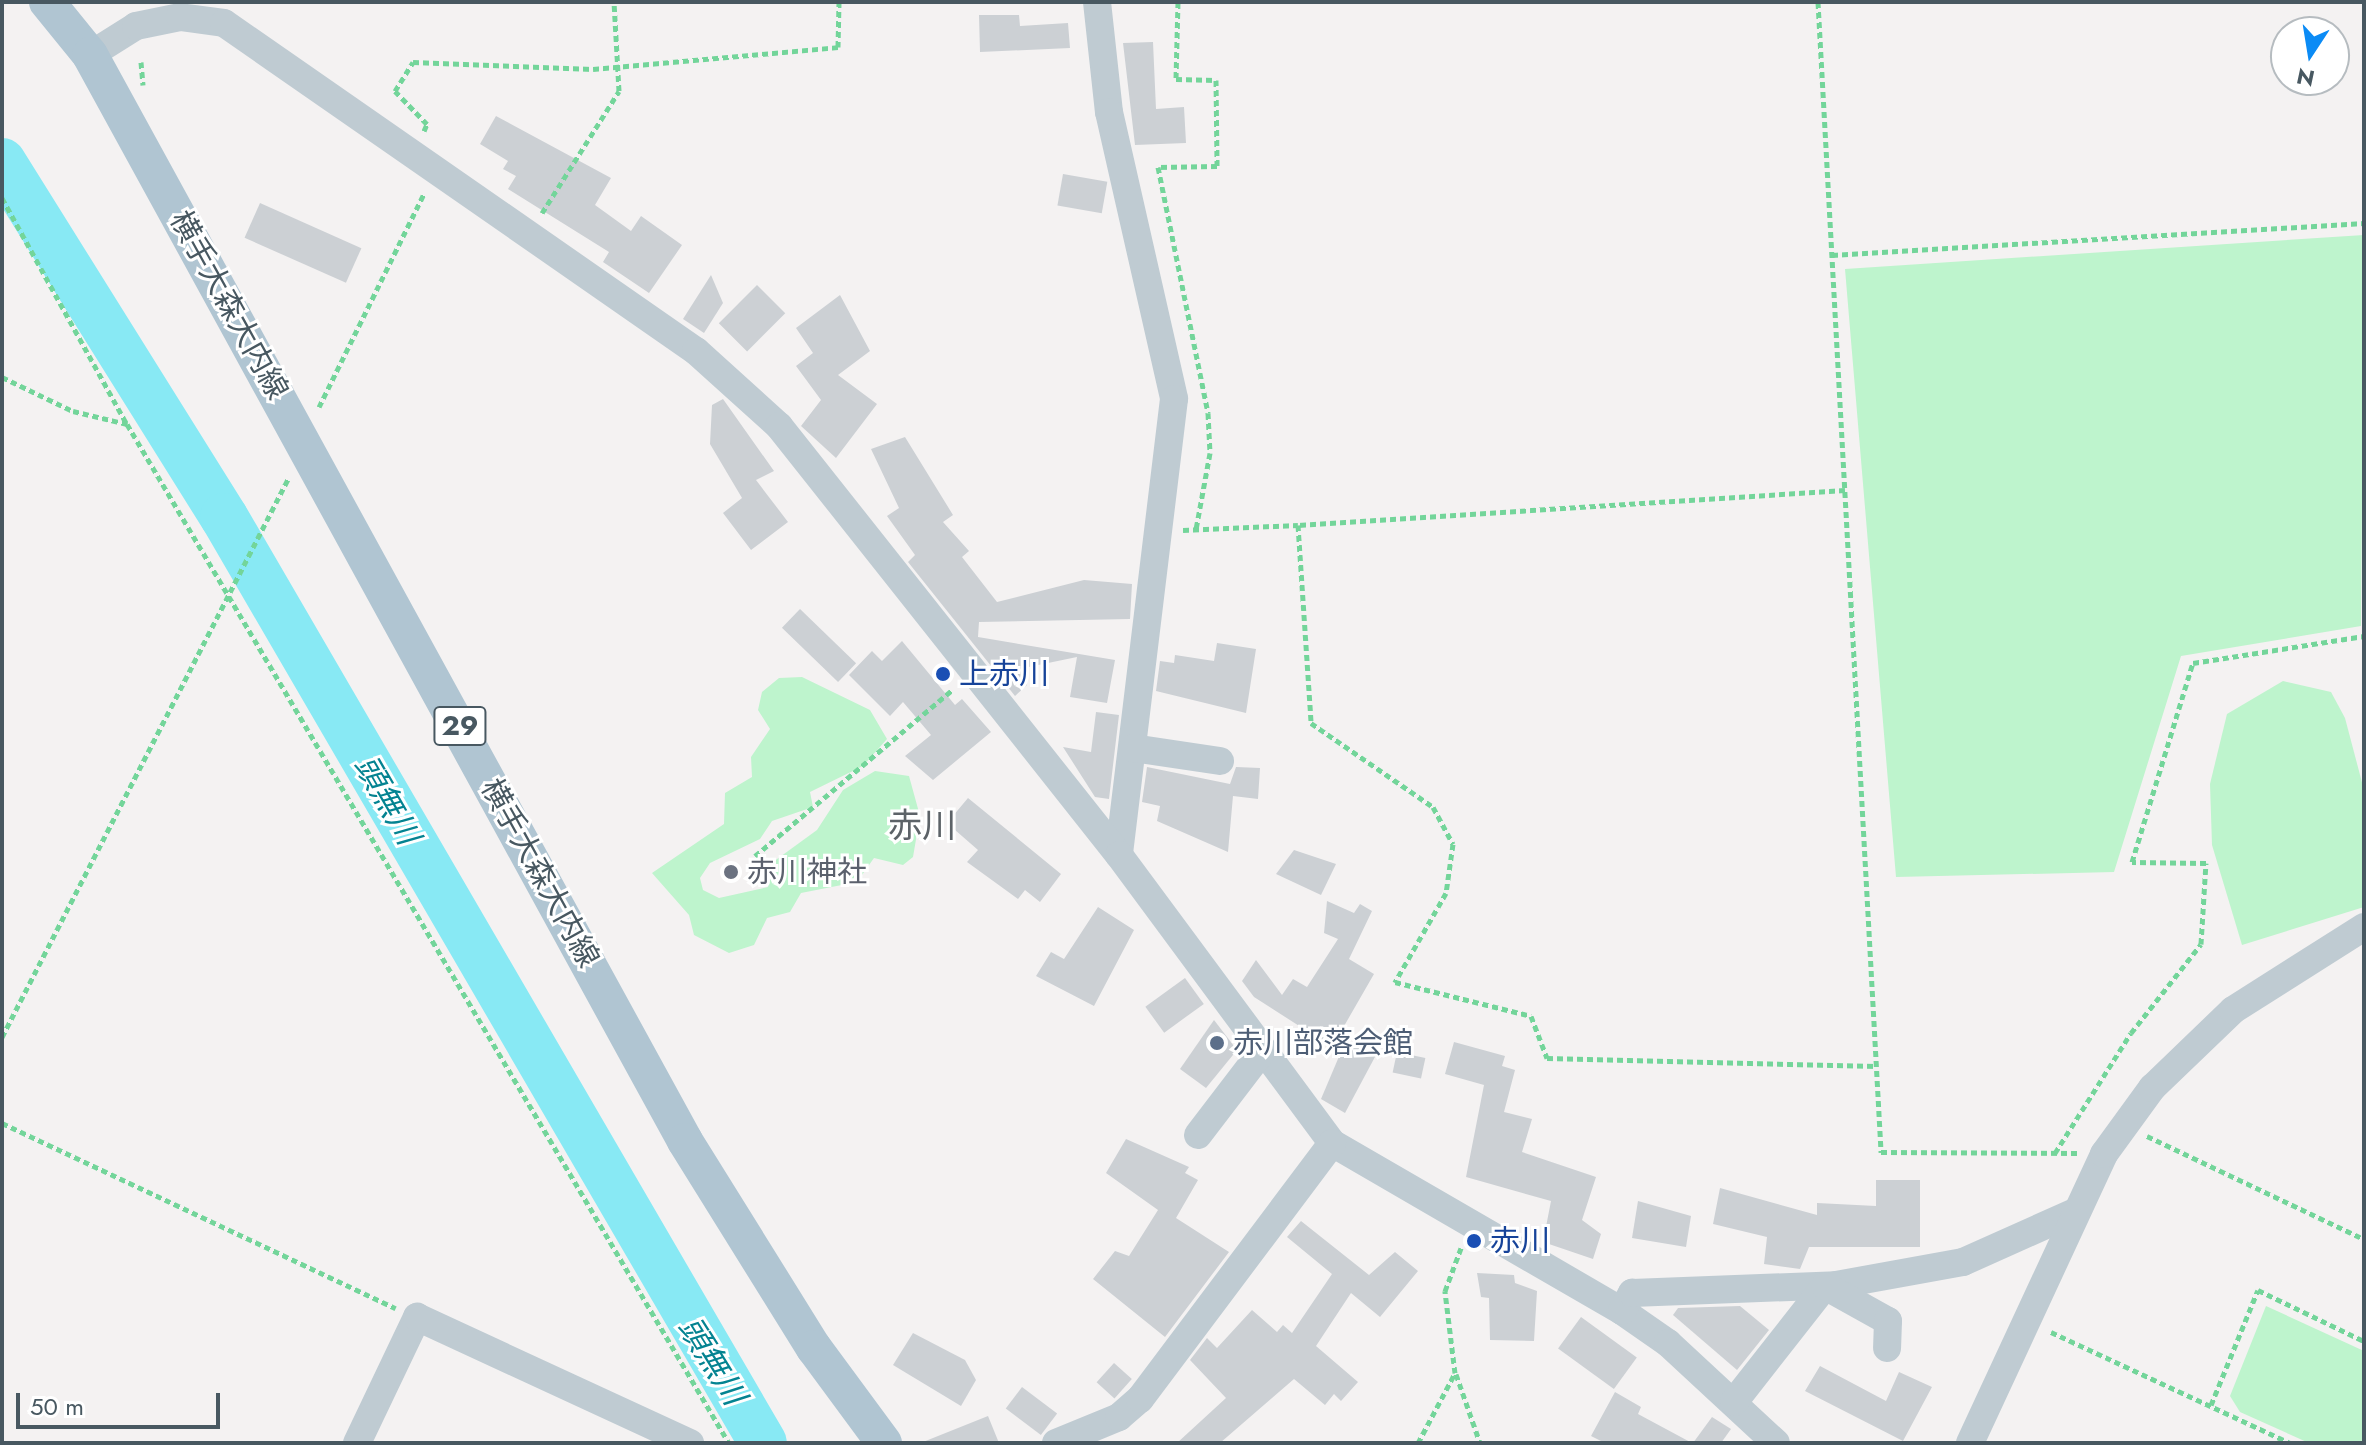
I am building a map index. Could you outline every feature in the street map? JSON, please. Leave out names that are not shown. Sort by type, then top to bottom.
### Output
[{"type":"main road","name":"横手大森大内線","points":[[47,2],[90,55],[304,439],[685,1141],[814,1348],[884,1443]]},
{"type":"street","points":[[1097,2],[1109,112],[1174,399],[1119,855]]},
{"type":"street","points":[[90,55],[136,26],[180,17],[224,23],[696,351],[779,426],[971,674],[1119,855],[1332,1143],[1622,1311],[1734,1402],[1776,1443]]},
{"type":"street","points":[[1133,748],[1220,761]]},
{"type":"street","points":[[1970,1443],[2104,1154],[2152,1088],[2233,1010],[2364,927]]},
{"type":"street","points":[[1198,1135],[1263,1050]]},
{"type":"street","points":[[1056,1443],[1119,1417],[1140,1399],[1332,1143]]},
{"type":"street","points":[[1622,1311],[1632,1293],[1825,1286],[1963,1262],[2077,1211]]},
{"type":"street","points":[[1825,1286],[1888,1321],[1887,1348]]},
{"type":"street","points":[[1734,1402],[1825,1286]]},
{"type":"street","points":[[357,1443],[417,1317],[690,1443]]},
{"type":"path","points":[[528,234],[619,91],[614,2]]},
{"type":"path","points":[[2,1037],[238,585],[286,486],[426,162],[427,124],[395,91],[413,62],[617,67],[838,47],[839,2]]},
{"type":"path","points":[[1178,2],[1176,79],[1216,80],[1217,166],[1158,167],[1208,413],[1210,453],[1196,529]]},
{"type":"path","points":[[1818,2],[1881,1152],[2104,1154]]},
{"type":"path","points":[[2,198],[127,424],[729,1443]]},
{"type":"path","points":[[1832,255],[2364,223]]},
{"type":"path","points":[[2,377],[73,411],[127,424]]},
{"type":"path","points":[[1159,531],[1845,490]]},
{"type":"path","points":[[1298,525],[1311,723],[1433,807],[1453,844],[1446,893],[1395,982],[1531,1016],[1547,1058],[1877,1066]]},
{"type":"path","points":[[2055,1153],[2131,1033],[2201,944],[2206,863],[2132,862],[2193,663],[2364,636]]},
{"type":"path","points":[[755,856],[971,674]]},
{"type":"path","points":[[2,1123],[417,1317]]},
{"type":"path","points":[[2125,1125],[2364,1239]]},
{"type":"path","points":[[1469,1224],[1445,1291],[1455,1373],[1480,1443]]},
{"type":"path","points":[[2211,1405],[2258,1290],[2364,1341]]},
{"type":"path","points":[[2027,1320],[2290,1443]]},
{"type":"path","points":[[1418,1443],[1455,1373]]},
{"type":"green space","points":[[2364,235],[2361,626],[2181,656],[2114,872],[1896,877],[1845,269]]},
{"type":"green space","points":[[802,677],[870,710],[887,739],[863,766],[810,792],[813,807],[772,821],[760,839],[710,863],[700,878],[703,890],[719,898],[768,887],[773,862],[817,830],[843,790],[875,771],[909,776],[920,816],[913,857],[903,865],[874,858],[857,882],[801,893],[790,912],[767,918],[754,945],[729,953],[694,935],[689,915],[652,873],[724,824],[725,793],[752,777],[751,757],[770,729],[758,710],[762,692],[779,678]]},
{"type":"green space","points":[[2283,681],[2331,692],[2345,718],[2364,790],[2364,907],[2242,945],[2212,845],[2210,784],[2227,714]]},
{"type":"green space","points":[[2266,1306],[2364,1351],[2364,1443],[2309,1443],[2240,1412],[2230,1396]]},
{"type":"building","points":[[979,15],[1019,15],[1020,26],[1068,23],[1070,48],[980,52]]},
{"type":"building","points":[[1153,42],[1156,109],[1184,107],[1186,143],[1135,145],[1123,43]]},
{"type":"building","points":[[496,116],[611,178],[595,205],[631,231],[641,216],[682,245],[649,293],[603,262],[609,252],[508,189],[516,176],[503,169],[508,161],[480,144]]},
{"type":"building","points":[[1063,174],[1107,182],[1102,213],[1057,206]]},
{"type":"building","points":[[260,203],[361,248],[346,283],[245,238]]},
{"type":"building","points":[[711,275],[723,303],[704,333],[683,319]]},
{"type":"building","points":[[757,285],[785,313],[747,351],[719,323]]},
{"type":"building","points":[[840,295],[870,351],[838,375],[877,404],[836,458],[801,426],[821,400],[796,366],[813,353],[796,328]]},
{"type":"building","points":[[723,399],[774,471],[756,480],[788,522],[751,550],[723,513],[742,498],[710,444],[712,405]]},
{"type":"building","points":[[905,437],[953,515],[943,522],[969,551],[962,557],[997,602],[1084,580],[1132,584],[1130,619],[979,622],[978,637],[1115,660],[1107,703],[1070,697],[1077,657],[1019,669],[1027,685],[1015,696],[908,562],[915,555],[887,516],[899,508],[871,449]]},
{"type":"building","points":[[800,609],[856,663],[838,682],[782,628]]},
{"type":"building","points":[[902,641],[955,705],[962,699],[991,732],[933,780],[905,756],[931,735],[903,702],[890,716],[849,675],[872,651],[882,661]]},
{"type":"building","points":[[1217,643],[1256,649],[1246,713],[1156,691],[1160,661],[1174,663],[1175,655],[1214,661]]},
{"type":"building","points":[[1096,712],[1119,715],[1109,799],[1095,797],[1063,747],[1091,752]]},
{"type":"building","points":[[1147,767],[1230,784],[1236,767],[1260,768],[1258,799],[1233,796],[1228,852],[1157,821],[1160,806],[1142,802]]},
{"type":"building","points":[[968,798],[1061,874],[1040,902],[1025,890],[1018,899],[967,862],[978,850],[947,823]]},
{"type":"building","points":[[1294,850],[1336,864],[1321,895],[1276,874]]},
{"type":"building","points":[[1327,901],[1354,913],[1360,904],[1372,911],[1349,959],[1374,974],[1332,1047],[1254,997],[1242,981],[1256,960],[1282,995],[1293,979],[1307,987],[1338,939],[1324,933]]},
{"type":"building","points":[[1098,907],[1134,930],[1094,1006],[1036,976],[1051,952],[1064,959]]},
{"type":"building","points":[[1185,978],[1204,1004],[1164,1033],[1145,1007]]},
{"type":"building","points":[[1214,1020],[1237,1050],[1206,1088],[1180,1069]]},
{"type":"building","points":[[1346,1040],[1376,1055],[1345,1113],[1321,1099]]},
{"type":"building","points":[[1454,1042],[1505,1056],[1502,1066],[1515,1070],[1504,1112],[1532,1119],[1522,1152],[1596,1177],[1582,1220],[1601,1234],[1593,1259],[1543,1242],[1551,1201],[1466,1177],[1484,1085],[1445,1074]]},
{"type":"building","points":[[1397,1052],[1425,1058],[1421,1079],[1393,1073]]},
{"type":"building","points":[[1126,1139],[1189,1167],[1185,1173],[1198,1180],[1176,1218],[1229,1252],[1165,1337],[1093,1279],[1115,1251],[1129,1256],[1158,1210],[1106,1173]]},
{"type":"building","points":[[1876,1180],[1920,1180],[1920,1247],[1809,1247],[1800,1269],[1764,1264],[1767,1237],[1713,1224],[1720,1188],[1817,1215],[1817,1203],[1876,1206]]},
{"type":"building","points":[[1638,1201],[1691,1216],[1686,1247],[1632,1238]]},
{"type":"building","points":[[1301,1221],[1369,1275],[1395,1252],[1418,1271],[1380,1317],[1351,1293],[1316,1346],[1358,1382],[1341,1401],[1334,1394],[1325,1405],[1294,1379],[1220,1443],[1177,1443],[1226,1398],[1190,1360],[1207,1338],[1217,1348],[1252,1310],[1277,1332],[1283,1325],[1292,1333],[1332,1274],[1287,1237]]},
{"type":"building","points":[[1477,1273],[1514,1275],[1515,1283],[1537,1291],[1534,1341],[1490,1340],[1489,1298],[1481,1297]]},
{"type":"building","points":[[1740,1306],[1769,1330],[1737,1370],[1673,1315],[1678,1308]]},
{"type":"building","points":[[1581,1317],[1637,1358],[1614,1389],[1558,1349]]},
{"type":"building","points":[[913,1333],[965,1360],[976,1380],[961,1406],[893,1365]]},
{"type":"building","points":[[1114,1363],[1132,1379],[1114,1398],[1097,1382]]},
{"type":"building","points":[[1820,1366],[1886,1401],[1899,1372],[1932,1387],[1903,1441],[1805,1391]]},
{"type":"building","points":[[1022,1387],[1057,1413],[1041,1435],[1006,1409]]},
{"type":"building","points":[[1615,1392],[1641,1407],[1638,1414],[1692,1443],[1605,1443],[1591,1436]]},
{"type":"building","points":[[988,1416],[999,1443],[923,1443],[923,1442]]},
{"type":"building","points":[[1712,1417],[1731,1429],[1721,1443],[1693,1443]]},
{"type":"waterway","name":"頭無川","points":[[2,162],[224,517],[763,1443]]},
{"type":"place","name":"上赤川","points":[[943,674]]},
{"type":"place","name":"赤川神社","points":[[731,872]]},
{"type":"place","name":"赤川部落会館","points":[[1217,1043]]},
{"type":"place","name":"赤川","points":[[1474,1241]]},
{"type":"district","name":"赤川","points":[[922,826]]}]
